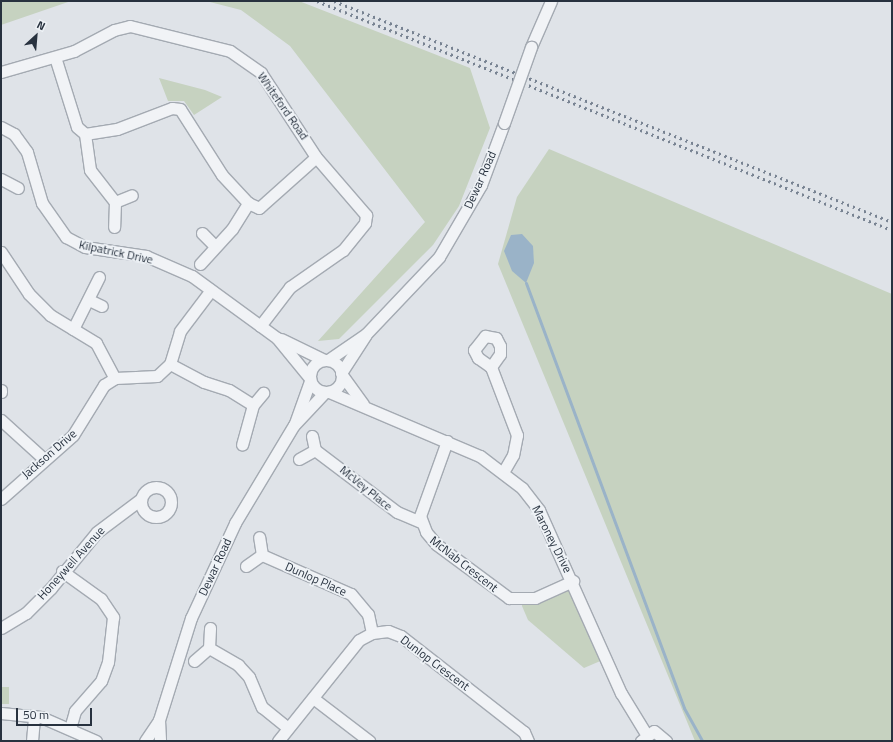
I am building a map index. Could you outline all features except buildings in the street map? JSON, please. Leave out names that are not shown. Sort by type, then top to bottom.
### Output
[{"type":"street","name":"Dewar Road","points":[[341,374],[366,334],[448,244],[481,185],[531,47],[551,1]]},
{"type":"street","name":"Whiteford Road","points":[[1,72],[55,57],[130,26],[230,51],[261,73],[316,156],[364,210],[365,223],[333,259],[290,288],[260,326]]},
{"type":"street","points":[[55,57],[77,127],[84,134],[94,179],[115,202],[114,227]]},
{"type":"street","points":[[84,134],[117,129],[172,108],[180,108],[222,174],[248,203],[259,208],[316,156]]},
{"type":"street","name":"Kilpatrick Drive","points":[[1,127],[14,134],[27,152],[42,203],[66,237],[85,247],[131,253],[163,262],[211,290],[277,338],[326,360]]},
{"type":"street","points":[[1,182],[18,188]]},
{"type":"street","points":[[115,202],[132,195]]},
{"type":"street","points":[[200,264],[214,245],[232,229],[248,203]]},
{"type":"street","points":[[202,233],[214,245]]},
{"type":"street","points":[[1,252],[29,294],[50,314],[96,343],[115,378],[157,376],[170,364],[180,331],[211,290]]},
{"type":"street","points":[[73,329],[89,300],[99,277]]},
{"type":"street","points":[[89,300],[102,306]]},
{"type":"street","name":"Dewar Road","points":[[326,360],[366,334]]},
{"type":"street","name":"Kilpatrick Drive","points":[[277,338],[310,379]]},
{"type":"street","points":[[341,374],[339,385],[327,392],[316,389],[310,379],[312,368],[326,360],[336,364],[341,374],[363,404]]},
{"type":"street","points":[[170,364],[204,382],[229,390],[253,405]]},
{"type":"street","points":[[492,367],[517,435],[513,454],[502,472]]},
{"type":"street","name":"Jackson Drive","points":[[1,499],[44,459],[73,435],[96,394],[115,378]]},
{"type":"street","name":"Dewar Road","points":[[145,741],[159,720],[191,618],[235,523],[294,425],[310,379]]},
{"type":"street","name":"Dewar Road","points":[[294,425],[327,392]]},
{"type":"street","name":"Maroney Drive","points":[[327,392],[363,404],[480,456],[522,488],[539,510],[573,581],[621,693],[643,737]]},
{"type":"street","points":[[242,445],[253,405],[263,393]]},
{"type":"street","points":[[1,420],[44,459]]},
{"type":"street","points":[[299,459],[315,450],[312,436]]},
{"type":"street","points":[[420,522],[422,506],[447,441]]},
{"type":"street","name":"McVey Place","points":[[315,450],[396,512],[420,522]]},
{"type":"street","name":"Honeywell Avenue","points":[[1,628],[26,613],[97,532],[141,499]]},
{"type":"street","name":"McNab Crescent","points":[[420,522],[436,544],[509,598],[535,598],[573,581]]},
{"type":"street","points":[[246,566],[262,555],[260,537]]},
{"type":"street","name":"Dunlop Place","points":[[262,555],[351,594],[368,614],[372,633]]},
{"type":"street","points":[[62,571],[101,599],[113,618],[108,662],[101,680],[76,711],[70,728]]},
{"type":"street","points":[[194,661],[209,648],[210,628]]},
{"type":"street","name":"Dunlop Crescent","points":[[372,633],[388,631],[401,636],[524,732],[528,741]]},
{"type":"street","points":[[278,741],[359,640],[372,633]]},
{"type":"street","points":[[209,648],[238,665],[249,677],[262,707],[288,728]]},
{"type":"street","points":[[313,698],[369,741]]},
{"type":"street","points":[[1,713],[34,716],[70,728],[96,741]]},
{"type":"street","points":[[32,741],[34,716]]},
{"type":"street","name":"Dewar Road","points":[[159,720],[160,741]]},
{"type":"street","points":[[643,737],[658,732],[666,741]]},
{"type":"green space","points":[[1,1],[71,1],[1,25]]},
{"type":"green space","points":[[206,1],[299,1],[470,68],[490,128],[459,206],[433,245],[339,339],[318,341],[425,222],[290,46],[241,10]]},
{"type":"green space","points":[[159,78],[205,90],[222,97],[194,115],[184,101],[168,101]]},
{"type":"green space","points":[[549,149],[892,294],[892,741],[695,741],[498,264],[517,197]]},
{"type":"green space","points":[[572,583],[605,659],[584,668],[528,620],[522,606],[522,600]]},
{"type":"green space","points":[[1,687],[9,687],[9,704],[1,704]]},
{"type":"water","points":[[522,234],[533,246],[534,263],[526,283],[512,271],[504,251],[511,235]]},
{"type":"waterway","points":[[526,283],[684,708],[702,741]]},
{"type":"railway","points":[[317,1],[892,230]]},
{"type":"railway","points":[[334,1],[892,222]]}]
